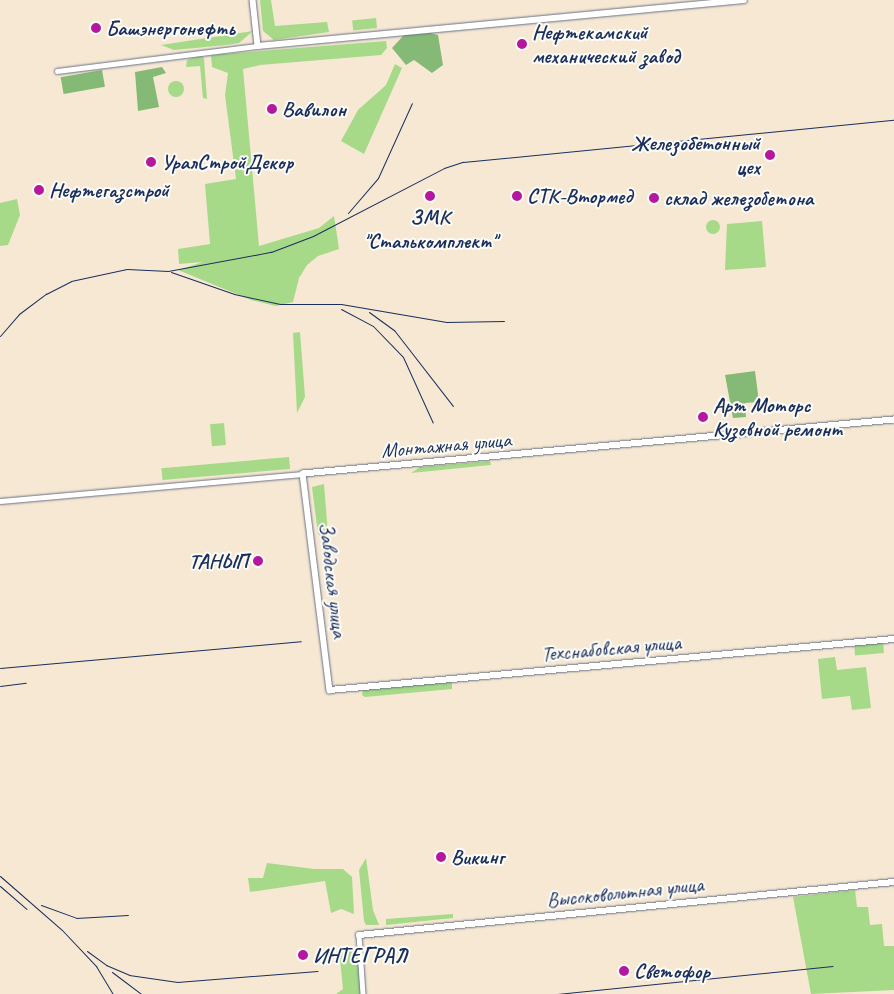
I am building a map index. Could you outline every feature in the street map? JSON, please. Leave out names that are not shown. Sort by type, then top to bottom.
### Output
[{"type":"street","points":[[253,0],[258,46]]},
{"type":"street","points":[[56,71],[258,46],[744,0]]},
{"type":"street","name":"Монтажная улица","points":[[0,501],[894,420]]},
{"type":"street","name":"Заводская улица","points":[[304,474],[330,690]]},
{"type":"street","name":"Техснабовская улица","points":[[330,690],[894,639]]},
{"type":"street","name":"Высоковольтная улица","points":[[359,935],[894,882]]},
{"type":"street","points":[[359,935],[363,994]]},
{"type":"green space","points":[[260,0],[271,0],[275,26],[327,22],[329,32],[274,40],[263,31]]},
{"type":"green space","points":[[376,18],[377,28],[353,30],[352,21]]},
{"type":"green space","points":[[253,31],[239,43],[226,45],[174,50],[161,45]]},
{"type":"green space","points":[[430,33],[438,35],[443,65],[432,73],[414,60],[406,65],[392,48],[404,35]]},
{"type":"green space","points":[[386,41],[387,48],[381,55],[260,65],[243,69],[259,246],[319,228],[334,216],[339,249],[318,256],[307,265],[299,278],[293,302],[276,306],[251,300],[178,270],[203,262],[179,264],[178,249],[210,244],[205,184],[236,179],[225,95],[228,73],[212,67],[211,55]]},
{"type":"green space","points":[[202,55],[204,59],[207,99],[203,98],[200,66],[186,67],[187,60]]},
{"type":"green space","points":[[395,64],[402,68],[364,154],[341,141],[358,110],[386,85]]},
{"type":"green space","points":[[162,67],[166,73],[153,77],[159,107],[138,111],[135,72]]},
{"type":"green space","points":[[102,70],[105,87],[64,94],[61,77]]},
{"type":"green space","points":[[176,81],[182,83],[184,89],[182,95],[176,97],[170,95],[168,89],[170,83]]},
{"type":"green space","points":[[17,199],[20,215],[8,245],[0,246],[0,203]]},
{"type":"green space","points":[[710,220],[716,220],[720,227],[716,234],[710,234],[706,230],[706,224]]},
{"type":"green space","points":[[762,221],[766,267],[725,270],[727,224]]},
{"type":"green space","points":[[300,332],[305,397],[297,413],[293,333]]},
{"type":"green space","points":[[755,371],[759,402],[745,403],[746,417],[733,418],[725,375]]},
{"type":"green space","points":[[224,423],[226,445],[212,446],[210,424]]},
{"type":"green space","points":[[289,457],[290,469],[163,480],[161,468]]},
{"type":"green space","points":[[490,461],[491,465],[411,473],[420,467]]},
{"type":"green space","points":[[324,484],[328,534],[321,537],[318,534],[312,487]]},
{"type":"green space","points":[[883,642],[884,653],[855,655],[854,645]]},
{"type":"green space","points":[[835,657],[837,670],[866,667],[871,708],[852,710],[850,696],[822,699],[818,659]]},
{"type":"green space","points":[[452,681],[452,689],[365,697],[362,695],[363,690]]},
{"type":"green space","points":[[366,858],[373,910],[379,925],[366,925],[364,921],[359,870]]},
{"type":"green space","points":[[267,863],[314,869],[343,869],[352,877],[354,914],[341,909],[331,913],[325,881],[250,892],[248,878],[263,878]]},
{"type":"green space","points":[[855,890],[857,907],[868,907],[870,925],[882,924],[884,946],[894,946],[894,990],[811,994],[793,897]]},
{"type":"green space","points":[[453,914],[453,918],[386,925],[386,919]]},
{"type":"green space","points":[[357,948],[361,994],[336,994],[343,989],[339,949]]},
{"type":"railway","points":[[348,213],[378,178],[412,103]]},
{"type":"railway","points":[[0,336],[19,314],[46,294],[71,281],[127,269],[168,271],[271,252],[313,236],[444,168],[463,162],[894,120]]},
{"type":"railway","points":[[171,272],[234,294],[280,304],[341,304],[446,322],[504,321]]},
{"type":"railway","points":[[341,309],[373,326],[403,357],[433,423]]},
{"type":"railway","points":[[369,312],[394,330],[453,406]]},
{"type":"railway","points":[[0,668],[301,641]]},
{"type":"railway","points":[[0,686],[26,683]]},
{"type":"railway","points":[[0,876],[62,930],[96,966],[113,994]]},
{"type":"railway","points":[[0,886],[26,909]]},
{"type":"railway","points":[[41,905],[76,918],[128,915]]},
{"type":"railway","points":[[87,951],[106,965],[129,975],[177,982],[318,971]]},
{"type":"railway","points":[[557,994],[833,966]]},
{"type":"railway","points":[[112,972],[141,994]]},
{"type":"place","name":"Башэнергонефть","points":[[96,28]]},
{"type":"place","name":"Нефтекамский механический завод","points":[[522,44]]},
{"type":"place","name":"Вавилон","points":[[272,109]]},
{"type":"place","name":"Железобетонный цех","points":[[770,155]]},
{"type":"place","name":"УралСтройДекор","points":[[151,162]]},
{"type":"place","name":"Нефтегазстрой","points":[[39,190]]},
{"type":"place","name":"ЗМК \"Сталькомплект\"","points":[[430,196]]},
{"type":"place","name":"СТК-Втормед","points":[[517,196]]},
{"type":"place","name":"склад железобетона","points":[[654,198]]},
{"type":"place","name":"Арт Моторс Кузовной ремонт","points":[[703,417]]},
{"type":"place","name":"ТАНЫП","points":[[258,561]]},
{"type":"place","name":"Викинг","points":[[441,857]]},
{"type":"place","name":"ИНТЕГРАЛ","points":[[303,955]]},
{"type":"place","name":"Светофор","points":[[624,971]]}]
